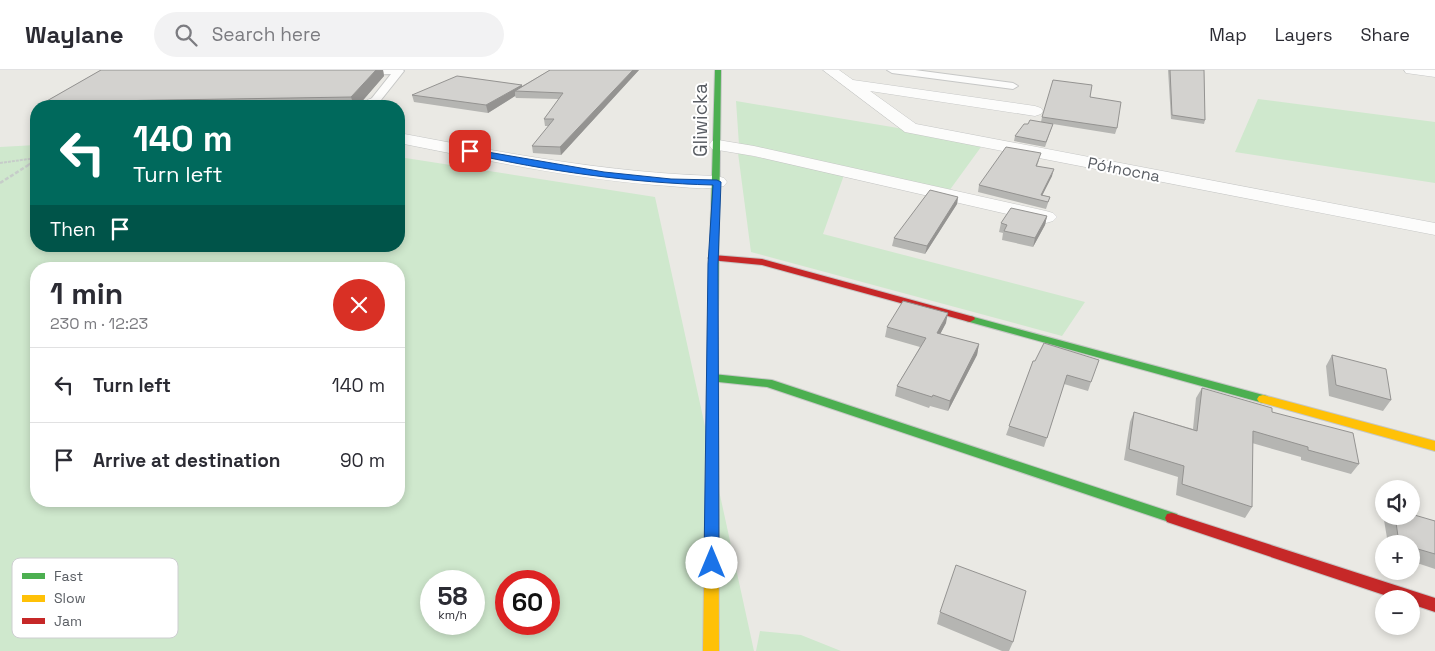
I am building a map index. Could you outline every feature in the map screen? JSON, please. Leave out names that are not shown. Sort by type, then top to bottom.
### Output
[{"type":"street","name":"Gliwicka","points":[[711,651],[713,258],[718,146],[718,70]]},
{"type":"street","name":"Północna","points":[[830,70],[911,128],[1435,228]]},
{"type":"street","points":[[1411,70],[1435,73]]},
{"type":"street","points":[[848,84],[1035,111]]},
{"type":"street","points":[[405,139],[604,175],[671,181],[717,182]]},
{"type":"street","points":[[718,146],[764,154],[1046,217]]},
{"type":"street","points":[[713,258],[762,262],[1435,446]]},
{"type":"street","points":[[713,378],[768,383],[1435,606]]},
{"type":"lane","points":[[892,70],[1013,86]]},
{"type":"lane","points":[[347,72],[399,71],[374,100]]},
{"type":"path","points":[[0,163],[30,160]]},
{"type":"path","points":[[0,183],[30,163]]},
{"type":"green space","points":[[1258,99],[1435,122],[1435,183],[1235,152]]},
{"type":"green space","points":[[736,101],[898,128],[981,147],[949,191],[739,145]]},
{"type":"green space","points":[[30,145],[30,252],[405,252],[405,158],[655,197],[754,651],[0,651],[0,147]]},
{"type":"green space","points":[[738,153],[844,175],[823,234],[1085,302],[1062,336],[751,252]]},
{"type":"green space","points":[[760,631],[801,635],[841,651],[756,651]]},
{"type":"building","points":[[101,70],[376,70],[351,97],[48,100]]},
{"type":"building","points":[[550,70],[633,70],[560,147],[532,146],[554,119],[544,119],[563,93],[515,91]]},
{"type":"building","points":[[1170,70],[1204,70],[1205,120],[1172,115]]},
{"type":"building","points":[[457,76],[522,85],[486,105],[412,95]]},
{"type":"building","points":[[1053,80],[1092,85],[1090,97],[1121,102],[1117,128],[1042,117]]},
{"type":"building","points":[[1030,120],[1053,124],[1046,142],[1015,136],[1024,124],[1028,124]]},
{"type":"building","points":[[1006,147],[1041,153],[1036,166],[1054,169],[1041,195],[1050,197],[1048,202],[979,185]]},
{"type":"building","points":[[930,190],[958,197],[927,246],[894,238]]},
{"type":"building","points":[[1011,208],[1047,216],[1035,238],[1004,231],[1007,225],[1001,223]]},
{"type":"building","points":[[903,301],[948,313],[937,333],[979,344],[950,401],[897,386],[926,338],[887,327]]},
{"type":"building","points":[[1044,343],[1099,360],[1091,382],[1067,375],[1047,438],[1009,426],[1033,361],[1035,361]]},
{"type":"building","points":[[1332,355],[1386,369],[1391,400],[1336,385]]},
{"type":"building","points":[[1202,388],[1272,408],[1272,412],[1353,433],[1359,464],[1308,450],[1308,447],[1253,431],[1252,507],[1182,484],[1184,466],[1129,449],[1134,412],[1197,431]]},
{"type":"building","points":[[1420,517],[1435,521],[1435,554],[1420,550],[1420,535],[1398,535],[1396,525],[1420,525]]},
{"type":"building","points":[[956,565],[1026,591],[1013,642],[940,612]]},
{"type":"traffic: fast","points":[[713,315],[718,70]]},
{"type":"traffic: fast","points":[[970,319],[1263,399]]},
{"type":"traffic: fast","points":[[713,378],[768,383],[1172,518]]},
{"type":"traffic: slow","points":[[711,651],[713,315]]},
{"type":"traffic: slow","points":[[1263,399],[1435,446]]},
{"type":"traffic: jam","points":[[713,258],[762,262],[970,319]]},
{"type":"traffic: jam","points":[[1172,518],[1435,605]]},
{"type":"route","points":[[470,151],[604,175],[671,181],[717,182],[713,252],[712,563]]}]
